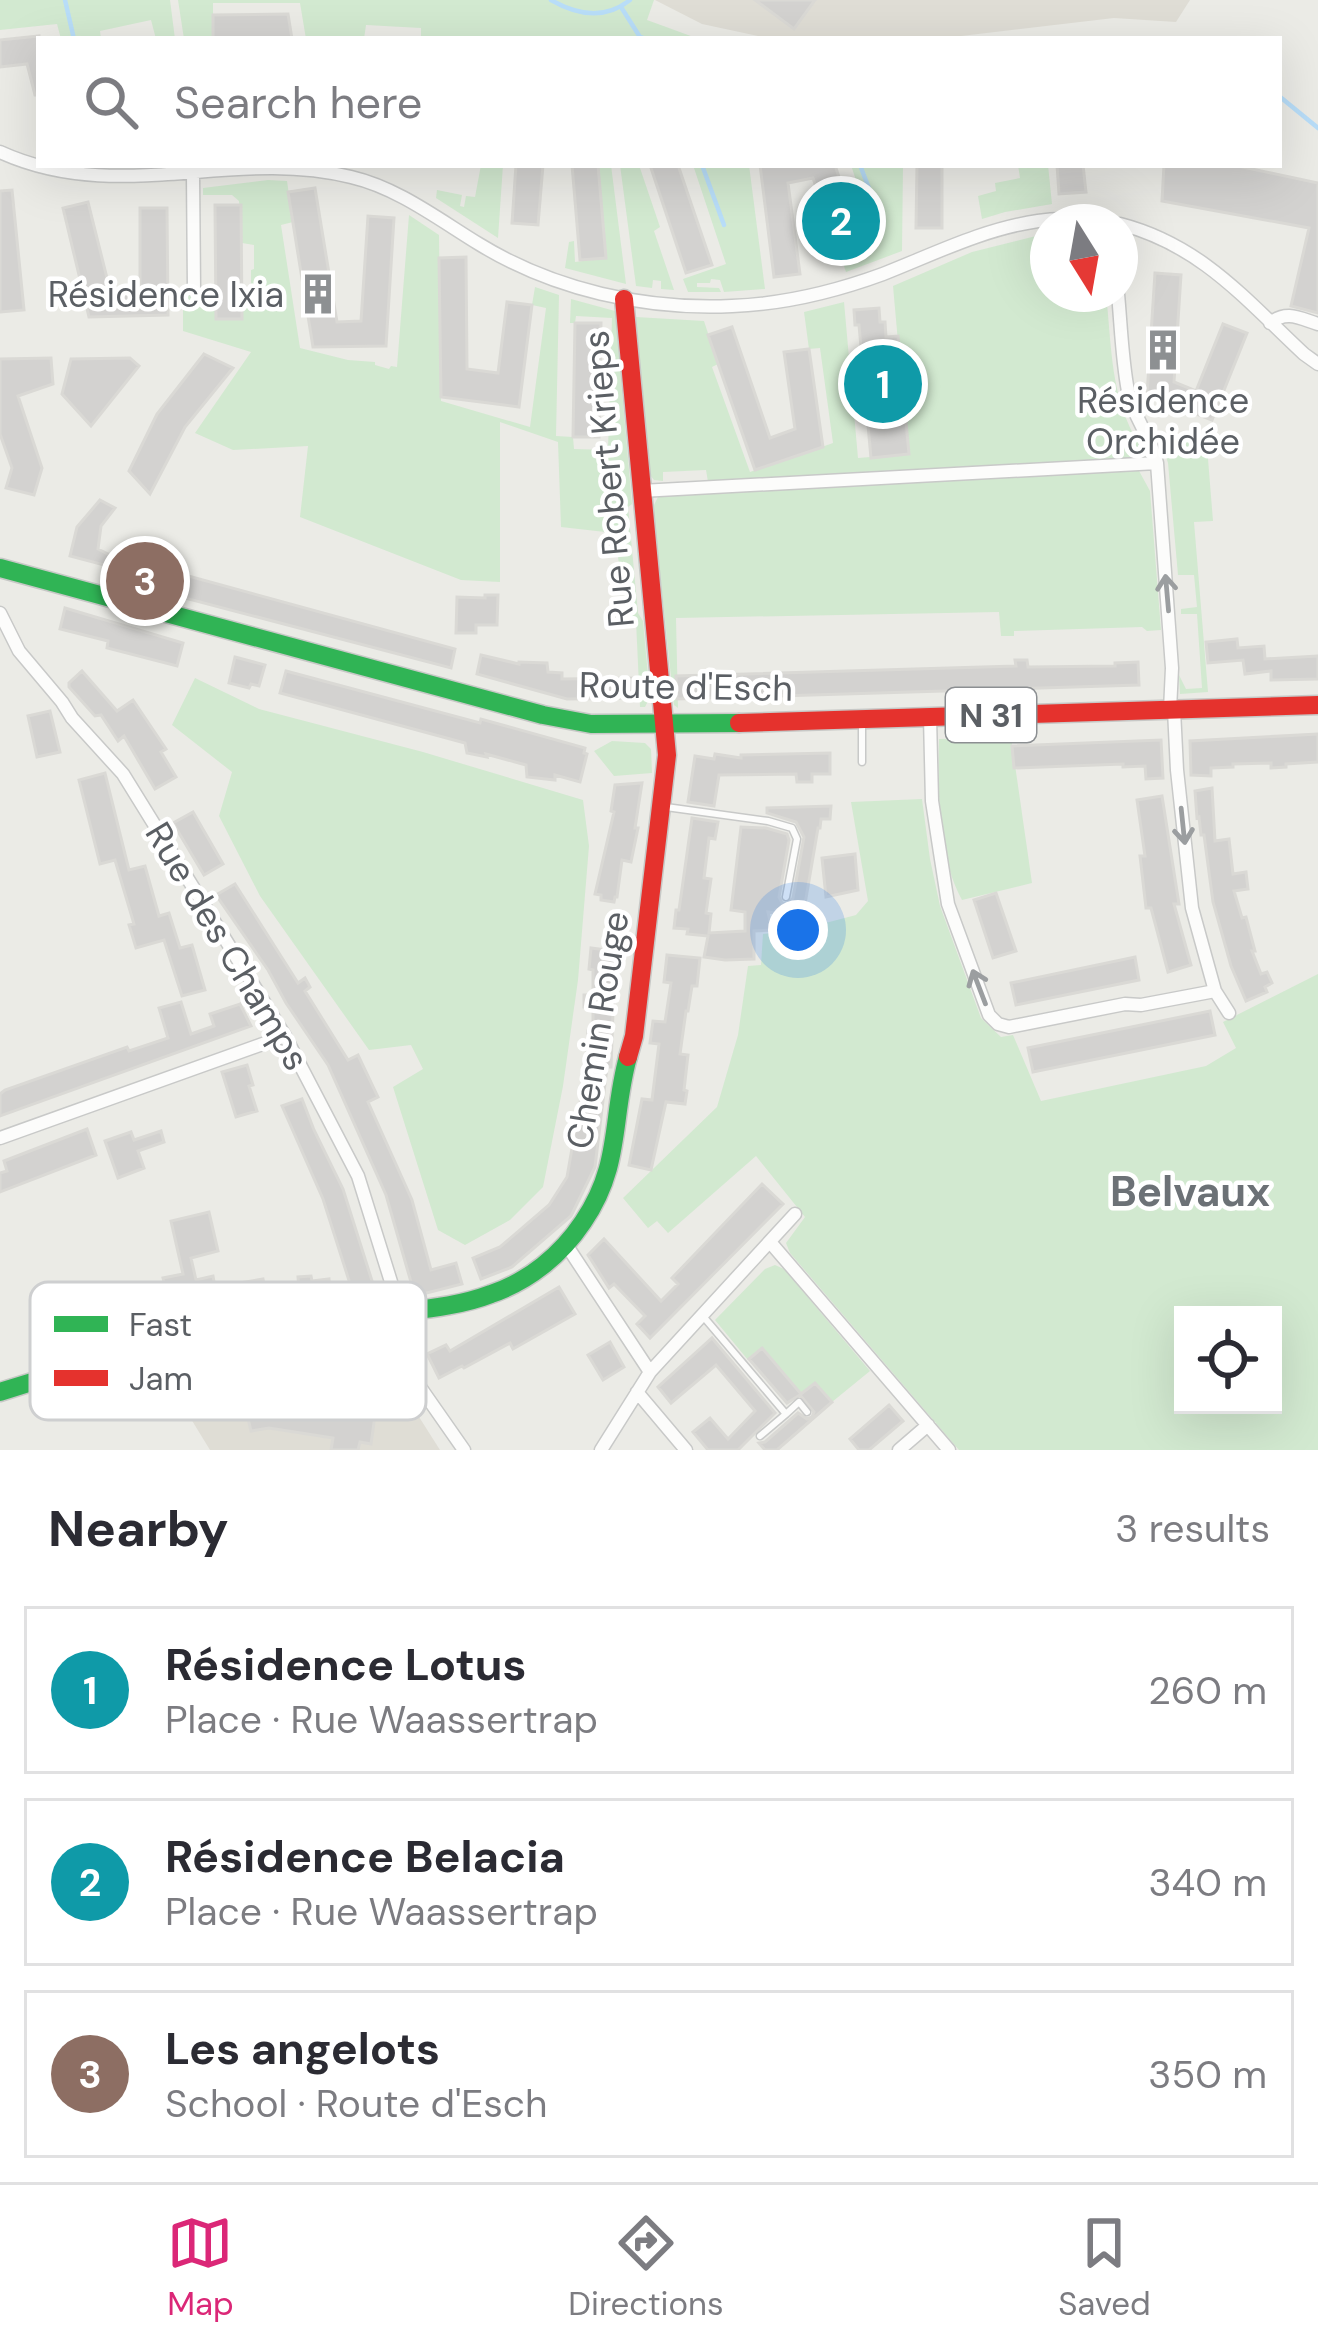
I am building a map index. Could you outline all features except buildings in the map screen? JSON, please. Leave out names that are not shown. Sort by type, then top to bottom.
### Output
[{"type":"street","points":[[0,152],[36,166]]},
{"type":"street","points":[[42,168],[100,178],[256,168]]},
{"type":"street","points":[[288,168],[354,177],[387,189],[520,266],[586,290],[682,307],[769,303],[844,287],[1006,226],[1030,222]]},
{"type":"street","points":[[193,174],[194,290]]},
{"type":"street","points":[[1138,229],[1193,254],[1224,277],[1318,364]]},
{"type":"street","name":"Rue Robert Krieps","points":[[624,299],[664,725]]},
{"type":"street","points":[[1120,312],[1128,391],[1157,463],[1172,710],[1192,908],[1215,991],[1229,1012]]},
{"type":"street","points":[[1270,322],[1289,314],[1318,324]]},
{"type":"street","points":[[641,491],[1157,463]]},
{"type":"street","name":"Route d'Esch","points":[[0,568],[591,724],[1318,705]]},
{"type":"street","name":"Rue des Champs","points":[[0,613],[19,652],[123,774],[285,1036],[358,1176],[391,1282]]},
{"type":"street","points":[[930,717],[932,801],[948,904],[989,1015],[998,1024],[1009,1027],[1215,991]]},
{"type":"street","name":"Chemin Rouge","points":[[426,1308],[509,1288],[550,1262],[584,1223],[604,1182],[616,1142],[634,1036],[662,806],[667,754],[664,725]]},
{"type":"street","points":[[0,1138],[285,1036]]},
{"type":"street","points":[[601,1450],[650,1372],[795,1214]]},
{"type":"street","points":[[770,1242],[949,1450]]},
{"type":"street","points":[[567,1246],[650,1372]]},
{"type":"street","name":"Chemin Rouge","points":[[0,1392],[30,1382]]},
{"type":"street","points":[[637,1392],[686,1450]]},
{"type":"street","name":"Rue des Champs","points":[[426,1396],[464,1450]]},
{"type":"street","points":[[899,1450],[928,1425]]},
{"type":"lane","points":[[862,719],[862,762]]},
{"type":"lane","points":[[662,806],[792,828],[797,839],[787,897]]},
{"type":"lane","points":[[702,1315],[786,1414]]},
{"type":"lane","points":[[760,1436],[799,1402],[807,1412]]},
{"type":"shaded area","points":[[655,0],[1190,0],[1176,22],[1114,18],[961,36],[758,36],[702,24]]},
{"type":"shaded area","points":[[192,1420],[421,1420],[440,1450],[210,1450]]},
{"type":"green space","points":[[0,0],[170,0],[175,36],[155,36],[151,20],[100,31],[101,36],[60,36],[57,24],[0,30]]},
{"type":"green space","points":[[178,0],[654,0],[647,20],[691,36],[421,36],[421,28],[366,25],[364,36],[306,36],[300,3],[213,3],[213,36],[184,36]]},
{"type":"green space","points":[[480,168],[503,168],[498,238],[436,198],[437,190],[462,195],[460,206],[464,207],[466,196],[475,197]]},
{"type":"green space","points":[[598,168],[611,168],[626,284],[565,268],[569,242],[574,241],[575,262],[606,258]]},
{"type":"green space","points":[[620,168],[640,168],[674,290],[661,289],[661,281],[653,280],[652,288],[636,286]]},
{"type":"green space","points":[[694,168],[749,168],[765,289],[724,292],[720,280],[711,279],[697,287],[721,292],[688,292],[683,279],[726,264]]},
{"type":"green space","points":[[852,168],[903,168],[902,251],[846,272],[837,232],[869,220]]},
{"type":"green space","points":[[1018,168],[1048,168],[1052,204],[1030,204],[982,219],[978,196],[996,191],[995,183],[1020,178]]},
{"type":"green space","points":[[287,181],[293,222],[281,225],[300,348],[397,367],[409,215],[439,235],[441,401],[530,427],[546,308],[532,305],[535,287],[559,295],[556,436],[573,437],[574,449],[608,450],[612,318],[576,316],[575,323],[570,323],[571,299],[615,311],[632,504],[628,507],[650,697],[645,707],[640,707],[636,621],[628,619],[614,533],[561,527],[558,442],[500,422],[500,582],[461,580],[300,517],[308,446],[233,450],[195,433],[251,352],[183,331],[183,292],[215,293],[216,319],[242,319],[242,289],[251,288],[254,269],[254,245],[242,243],[239,201],[232,195],[203,195],[203,188]]},
{"type":"green space","points":[[1030,238],[1030,312],[1108,312],[1117,390],[1139,444],[1134,459],[708,482],[706,470],[663,472],[663,481],[650,475],[636,317],[704,321],[718,364],[712,367],[750,472],[833,443],[820,348],[809,349],[804,312],[844,302],[858,458],[908,454],[893,286],[972,252]]},
{"type":"green space","points":[[1206,434],[1213,521],[1194,522],[1208,692],[1180,694],[1179,675],[1186,689],[1202,688],[1197,614],[1181,614],[1181,609],[1197,607],[1194,575],[1178,575],[1163,447]]},
{"type":"green space","points":[[1138,469],[1150,491],[1161,630],[1014,631],[1014,636],[1001,636],[999,612],[676,618],[678,708],[674,705],[653,507],[659,495]]},
{"type":"green space","points":[[195,678],[259,709],[583,800],[589,846],[578,980],[543,1187],[510,1220],[465,1245],[438,1230],[393,1087],[423,1069],[411,1045],[369,1050],[260,896],[219,816],[232,772],[172,725]]},
{"type":"green space","points":[[1011,737],[1032,883],[962,900],[943,842],[939,739]]},
{"type":"green space","points":[[612,741],[645,743],[651,749],[652,773],[614,776],[594,751]]},
{"type":"green space","points":[[922,799],[940,906],[981,1018],[1001,1037],[1013,1035],[1041,1101],[1206,1066],[1236,1048],[1223,1022],[1318,974],[1318,1450],[959,1450],[790,1253],[786,1243],[805,1217],[756,1156],[668,1233],[657,1221],[648,1228],[623,1198],[717,1107],[738,1035],[748,966],[761,965],[763,934],[856,915],[868,901],[851,802]]},
{"type":"green space","points":[[775,1265],[784,1269],[870,1371],[832,1402],[815,1383],[801,1394],[763,1349],[748,1360],[715,1320],[765,1269]]},
{"type":"waterway","points":[[65,0],[73,36]]},
{"type":"waterway","points":[[551,0],[591,13],[611,11],[630,0]]},
{"type":"waterway","points":[[621,7],[639,36]]},
{"type":"waterway","points":[[1282,98],[1318,128]]},
{"type":"waterway","points":[[703,168],[724,225]]},
{"type":"waterway","points":[[861,168],[870,191]]},
{"type":"traffic: fast","points":[[0,568],[543,715],[591,724],[739,723]]},
{"type":"traffic: fast","points":[[426,1309],[505,1289],[543,1266],[565,1245],[604,1181],[628,1057]]},
{"type":"traffic: fast","points":[[0,1392],[30,1383]]},
{"type":"traffic: jam","points":[[624,299],[667,755],[628,1057]]},
{"type":"traffic: jam","points":[[739,723],[1318,705]]},
{"type":"place","name":"Résidence Belacia","points":[[841,221]]},
{"type":"place","name":"Résidence Ixia","points":[[318,294]]},
{"type":"place","name":"Résidence Orchidée","points":[[1163,350]]},
{"type":"place","name":"Résidence Lotus","points":[[883,384]]},
{"type":"place","name":"Les angelots","points":[[145,581]]},
{"type":"district","name":"Belvaux","points":[[1190,1191]]}]
